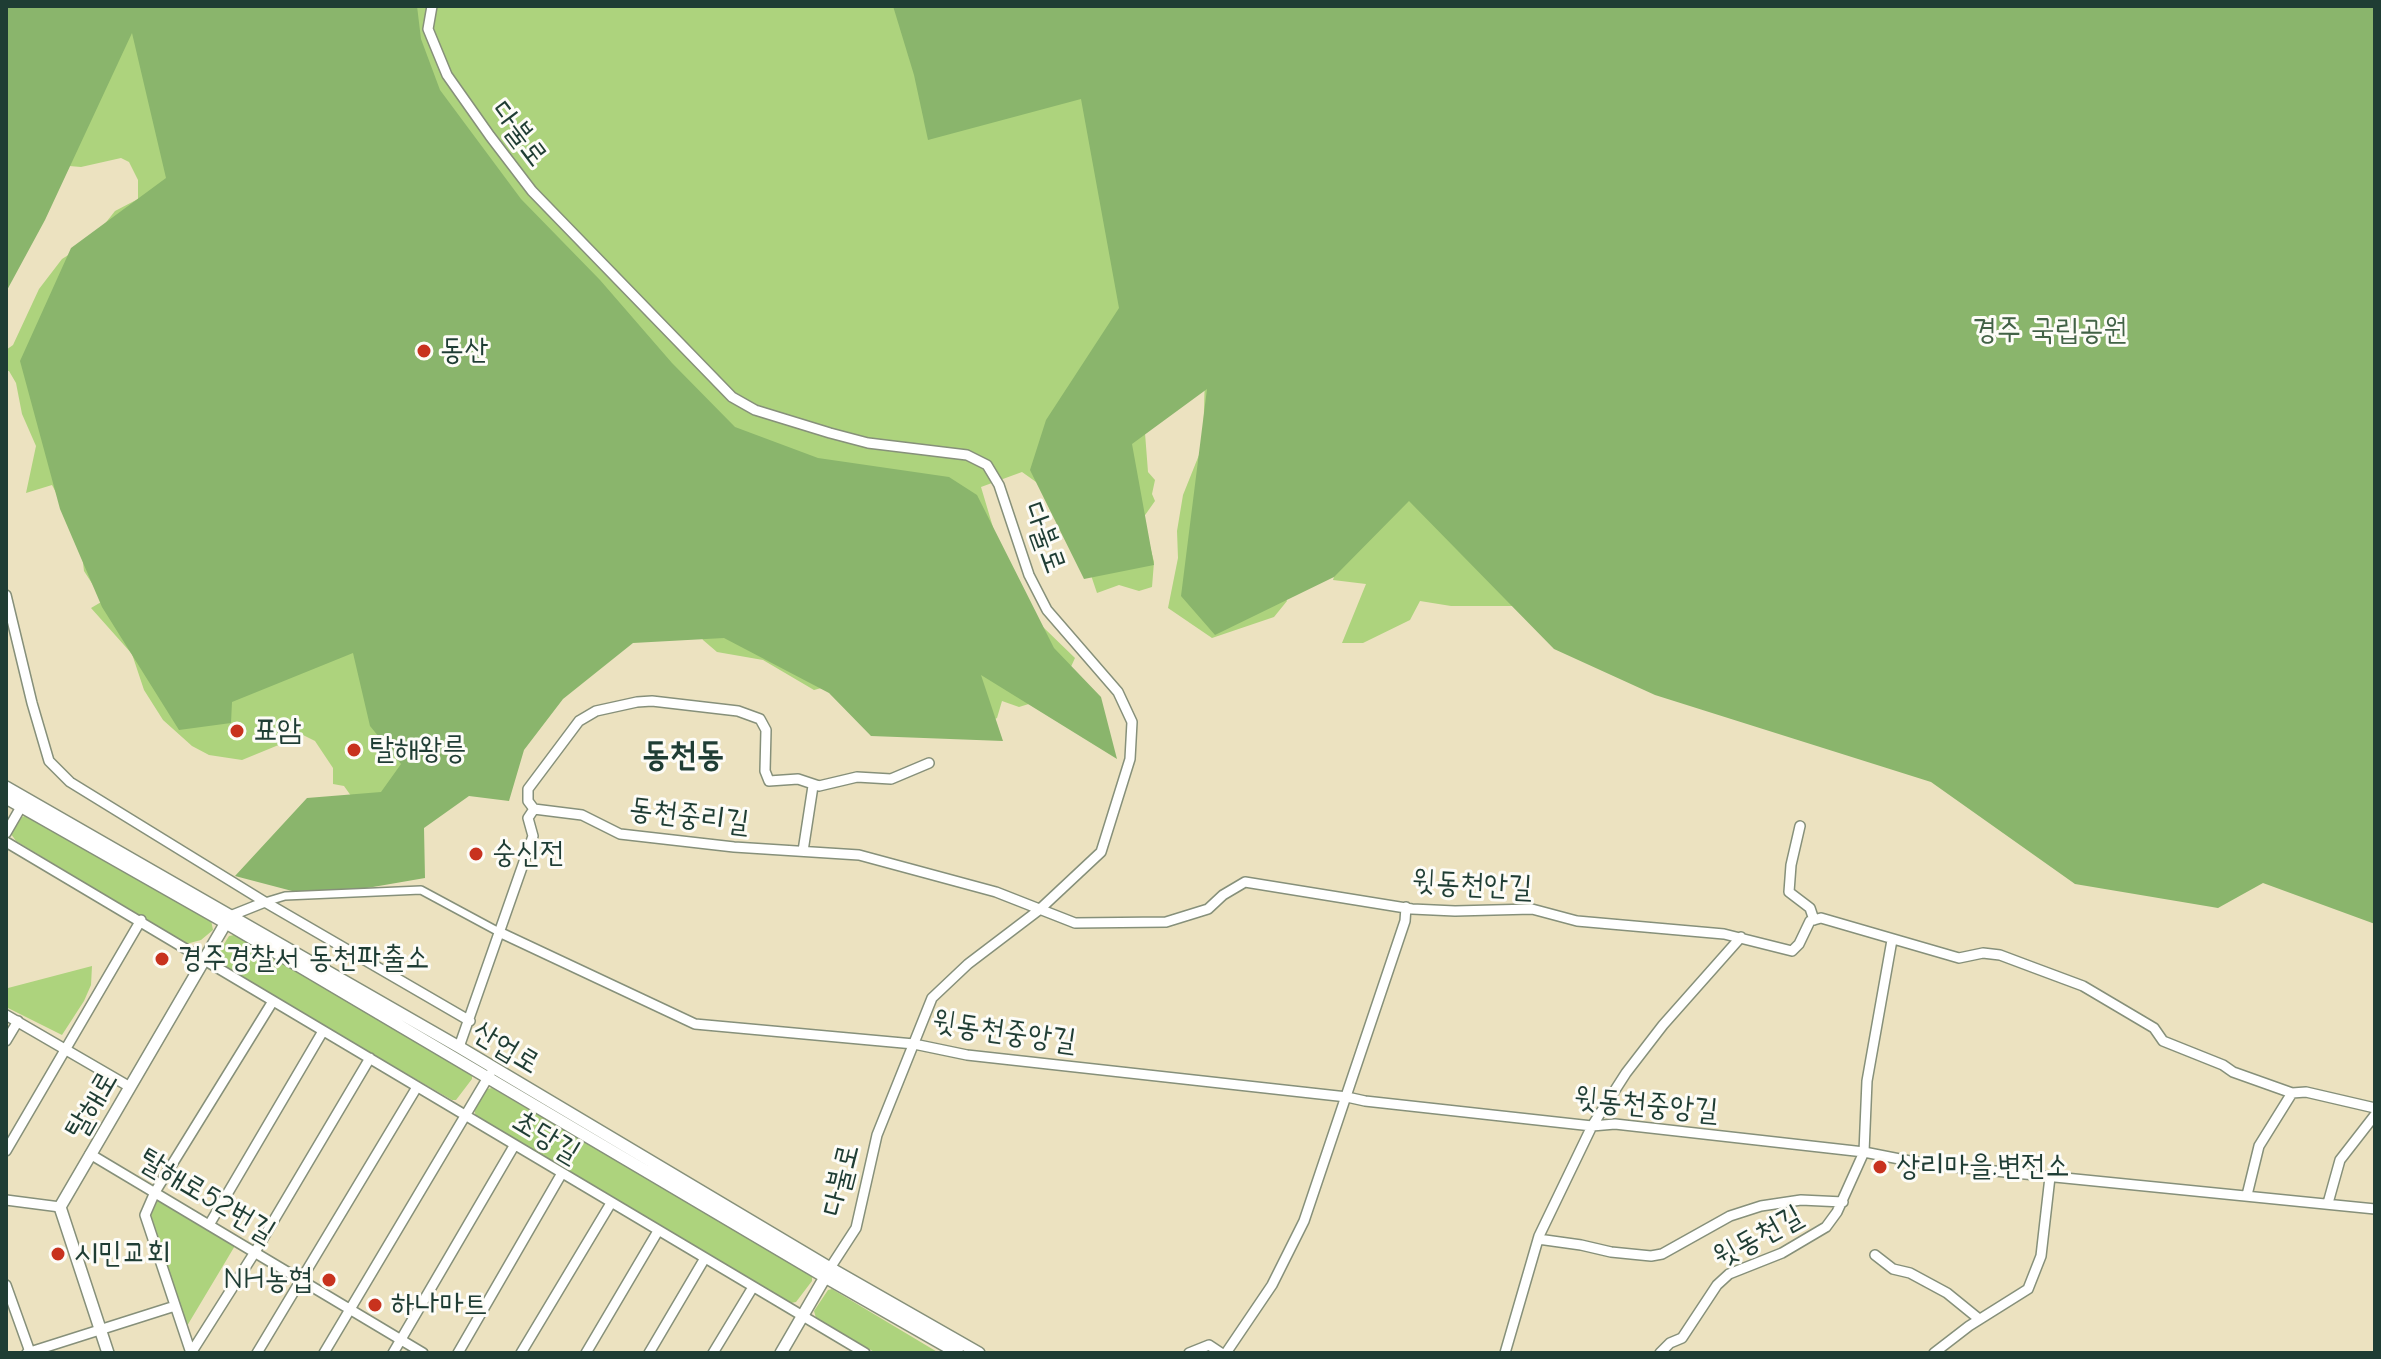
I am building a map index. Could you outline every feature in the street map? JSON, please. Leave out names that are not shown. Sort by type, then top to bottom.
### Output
[{"type":"street","name":"다불로","points":[[432,6],[428,29],[447,75],[532,191],[732,397],[755,410],[830,433],[868,443],[967,455],[987,465],[999,485],[1029,575],[1047,610],[1118,692],[1132,722],[1130,759],[1101,852],[1039,910],[968,964],[932,998],[877,1135],[856,1228],[828,1273]]},
{"type":"street","points":[[6,595],[49,761],[70,782],[265,902],[470,1021]]},
{"type":"street","points":[[459,1047],[533,836],[528,818],[534,809],[528,801],[528,789],[579,721],[596,711],[637,702],[752,715],[760,719],[766,730],[767,779],[773,782],[798,779],[813,786],[827,786],[857,777],[891,779],[929,763]]},
{"type":"street","points":[[803,851],[813,786]]},
{"type":"street","name":"산업로","points":[[6,787],[491,1072],[958,1353]]},
{"type":"street","name":"산업로","points":[[6,798],[459,1047],[491,1072]]},
{"type":"street","points":[[6,833],[21,807]]},
{"type":"street","name":"동천중리길","points":[[534,809],[582,815],[620,834],[859,855],[996,892],[1039,910]]},
{"type":"street","points":[[1800,826],[1791,865],[1789,892],[1810,908],[1814,920],[1821,918],[1959,958],[1983,953],[2000,955],[2070,981],[2154,1028],[2163,1041],[2233,1072],[2292,1093],[2306,1092],[2375,1108]]},
{"type":"street","name":"초당길","points":[[6,842],[803,1315],[849,1349],[865,1353]]},
{"type":"street","name":"윗동천안길","points":[[1039,910],[1075,923],[1166,922],[1208,909],[1223,895],[1245,882],[1406,907],[1455,911],[1532,909],[1577,921],[1741,937],[1792,951],[1799,944],[1810,921],[1814,920]]},
{"type":"street","points":[[228,919],[285,896],[421,890],[499,932]]},
{"type":"street","points":[[1189,1353],[1209,1345],[1224,1353],[1254,1314],[1286,1261],[1319,1184],[1405,921],[1406,907]]},
{"type":"street","name":"탈해로","points":[[60,1207],[228,919]]},
{"type":"street","points":[[6,1151],[141,920]]},
{"type":"street","name":"윗동천중앙길","points":[[499,932],[695,1024],[914,1044],[967,1055],[1365,1101],[1592,1126],[1615,1124],[1864,1152],[1925,1164],[2375,1209]]},
{"type":"street","points":[[1505,1353],[1538,1239],[1592,1126],[1654,1037],[1741,937]]},
{"type":"street","points":[[1864,1152],[1867,1081],[1892,940]]},
{"type":"street","points":[[191,1353],[145,1215],[155,1192],[273,1001]]},
{"type":"street","points":[[6,1015],[130,1087]]},
{"type":"street","points":[[6,1041],[18,1021]]},
{"type":"street","points":[[209,1225],[323,1031]]},
{"type":"street","points":[[191,1353],[370,1058]]},
{"type":"street","points":[[324,1353],[491,1072]]},
{"type":"street","points":[[257,1353],[417,1087]]},
{"type":"street","points":[[2247,1195],[2259,1146],[2292,1093]]},
{"type":"street","points":[[2328,1203],[2340,1160],[2375,1115]]},
{"type":"street","points":[[393,1353],[514,1146]]},
{"type":"street","name":"윗동천길","points":[[1660,1353],[1670,1343],[1682,1338],[1717,1285],[1729,1274],[1782,1253],[1826,1227],[1843,1202],[1864,1152]]},
{"type":"street","name":"탈해로52번길","points":[[90,1154],[423,1353]]},
{"type":"street","points":[[458,1353],[562,1173]]},
{"type":"street","points":[[1934,1353],[1979,1319],[2028,1289],[2041,1256],[2050,1177]]},
{"type":"street","points":[[6,1200],[60,1207],[108,1353]]},
{"type":"street","points":[[1538,1239],[1651,1256],[1662,1254],[1730,1216],[1761,1206],[1801,1200],[1843,1202]]},
{"type":"street","points":[[521,1353],[611,1203]]},
{"type":"street","points":[[586,1353],[658,1231]]},
{"type":"street","points":[[1875,1255],[1893,1269],[1910,1273],[1947,1293],[1979,1319]]},
{"type":"street","points":[[649,1353],[705,1258]]},
{"type":"street","points":[[781,1353],[828,1273]]},
{"type":"street","name":"산업로","points":[[828,1273],[979,1353]]},
{"type":"street","points":[[6,1285],[29,1353],[60,1348],[100,1329],[175,1306]]},
{"type":"street","points":[[713,1353],[753,1287]]},
{"type":"green space","name":"경주 국립공원","points":[[6,6],[2375,6],[1556,606],[1451,606],[1420,601],[1410,620],[1363,643],[1342,643],[1366,584],[1333,580],[1340,557],[1283,593],[1287,601],[1274,617],[1212,638],[1168,608],[1178,558],[1177,531],[1183,495],[1203,445],[1205,374],[1144,420],[1148,472],[1155,480],[1152,494],[1155,501],[1143,518],[1154,562],[1152,587],[1139,591],[1119,585],[1097,593],[1076,531],[1053,494],[1022,472],[981,487],[1006,571],[1043,627],[1075,658],[1058,695],[1019,707],[1002,701],[997,718],[972,730],[840,683],[814,690],[763,660],[717,652],[703,640],[688,612],[643,598],[463,781],[354,800],[344,786],[333,784],[333,768],[315,741],[303,735],[242,760],[209,755],[192,746],[163,720],[144,690],[132,654],[91,608],[108,598],[93,585],[84,571],[80,538],[52,485],[26,493],[36,446],[22,414],[16,383],[6,371],[6,350],[13,345],[39,289],[62,259],[92,240],[115,211],[138,199],[138,180],[129,162],[121,158],[81,167],[46,164]]},
{"type":"green space","points":[[6,6],[417,6],[421,39],[440,90],[521,199],[735,427],[818,458],[949,477],[977,495],[1054,648],[1101,697],[1117,759],[981,675],[1003,741],[871,736],[829,693],[724,638],[633,643],[563,699],[524,750],[509,801],[469,796],[424,828],[425,878],[315,897],[235,876],[307,798],[381,792],[401,764],[370,726],[353,653],[232,702],[231,723],[179,730],[102,607],[60,509],[20,361],[71,248],[166,178],[132,33],[45,220],[6,292]]},
{"type":"green space","points":[[893,6],[2375,6],[2375,924],[2263,883],[2218,908],[2075,884],[1931,782],[1655,695],[1554,649],[1409,501],[1334,577],[1215,635],[1181,596],[1207,389],[1132,444],[1154,565],[1084,579],[1030,470],[1046,420],[1119,308],[1081,99],[928,140],[914,75]]},
{"type":"green space","points":[[27,815],[211,920],[213,930],[201,940],[186,944],[16,841],[11,834],[22,817]]},
{"type":"green space","points":[[234,935],[472,1073],[472,1079],[456,1100],[452,1100],[217,964],[216,957],[229,936]]},
{"type":"green space","points":[[92,966],[91,985],[62,1035],[6,1007],[8,988]]},
{"type":"green space","points":[[492,1088],[812,1275],[812,1281],[796,1302],[791,1303],[476,1117],[474,1109],[487,1089]]},
{"type":"green space","points":[[162,1191],[239,1239],[187,1326],[151,1215]]},
{"type":"green space","points":[[832,1289],[939,1353],[876,1353],[816,1318],[814,1311],[828,1290]]},
{"type":"place","name":"동산","points":[[424,351]]},
{"type":"place","name":"표암","points":[[237,731]]},
{"type":"place","name":"탈해왕릉","points":[[354,750]]},
{"type":"place","name":"숭신전","points":[[476,854]]},
{"type":"place","name":"경주경찰서 동천파출소","points":[[162,959]]},
{"type":"place","name":"상리마을.변전소","points":[[1880,1167]]},
{"type":"place","name":"시민교회","points":[[58,1254]]},
{"type":"place","name":"NH농협","points":[[329,1280]]},
{"type":"place","name":"하나마트","points":[[375,1305]]},
{"type":"district","name":"동천동","points":[[683,755]]}]
